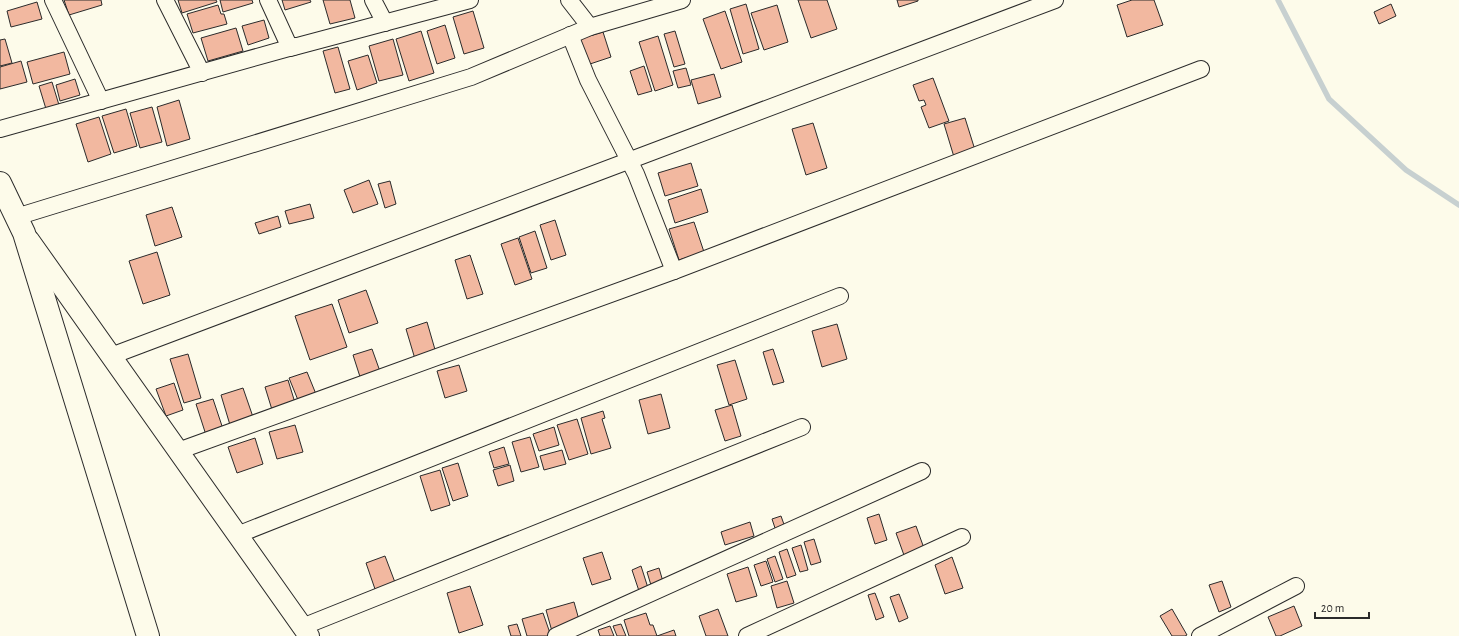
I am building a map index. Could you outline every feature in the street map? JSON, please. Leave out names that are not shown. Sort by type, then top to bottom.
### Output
[{"type":"main road","points":[[0,184],[20,225],[148,636]]},
{"type":"street","points":[[53,0],[101,101]]},
{"type":"street","points":[[165,0],[202,72]]},
{"type":"street","points":[[268,0],[290,48],[296,46]]},
{"type":"street","points":[[373,0],[385,22]]},
{"type":"street","points":[[0,129],[296,46],[470,0]]},
{"type":"street","points":[[569,0],[590,27]]},
{"type":"street","points":[[682,0],[590,27],[471,77],[20,225],[306,632],[802,427]]},
{"type":"street","points":[[111,356],[1055,0]]},
{"type":"street","points":[[570,35],[588,80],[628,161],[636,174],[674,271]]},
{"type":"street","points":[[178,450],[674,271],[1201,69]]},
{"type":"street","points":[[237,535],[840,296]]},
{"type":"street","points":[[556,636],[922,471]]},
{"type":"street","points":[[747,636],[962,537]]},
{"type":"street","points":[[1200,636],[1296,586]]},
{"type":"building","points":[[64,0],[101,0],[102,5],[69,15]]},
{"type":"building","points":[[178,0],[216,0],[217,2],[182,13]]},
{"type":"building","points":[[220,0],[252,0],[253,3],[223,12]]},
{"type":"building","points":[[282,0],[310,0],[311,2],[285,10]]},
{"type":"building","points":[[323,0],[350,0],[355,18],[330,24]]},
{"type":"building","points":[[798,0],[827,0],[837,29],[811,38]]},
{"type":"building","points":[[897,0],[918,0],[918,1],[899,7]]},
{"type":"building","points":[[1132,0],[1154,0],[1163,25],[1127,37],[1117,5]]},
{"type":"building","points":[[37,2],[42,19],[11,27],[7,11]]},
{"type":"building","points":[[746,4],[759,49],[743,54],[730,9]]},
{"type":"building","points":[[1391,4],[1396,16],[1379,24],[1374,12]]},
{"type":"building","points":[[218,5],[221,14],[224,14],[227,24],[193,33],[187,14]]},
{"type":"building","points":[[777,5],[788,42],[764,50],[751,13]]},
{"type":"building","points":[[473,11],[484,48],[464,54],[453,17]]},
{"type":"building","points":[[725,11],[742,62],[721,69],[703,19]]},
{"type":"building","points":[[264,20],[269,38],[248,45],[242,26]]},
{"type":"building","points":[[445,25],[455,58],[437,64],[427,31]]},
{"type":"building","points":[[236,28],[243,51],[208,61],[201,38]]},
{"type":"building","points":[[421,31],[434,73],[409,81],[396,39]]},
{"type":"building","points":[[675,31],[685,64],[674,67],[664,34]]},
{"type":"building","points":[[603,32],[611,57],[587,65],[579,39]]},
{"type":"building","points":[[658,36],[673,85],[655,91],[639,42]]},
{"type":"building","points":[[5,39],[12,63],[0,66],[0,40]]},
{"type":"building","points":[[393,39],[403,75],[379,81],[369,46]]},
{"type":"building","points":[[338,47],[350,89],[335,93],[323,51]]},
{"type":"building","points":[[64,52],[70,74],[33,84],[27,62]]},
{"type":"building","points":[[368,55],[377,83],[357,90],[348,61]]},
{"type":"building","points":[[21,61],[27,82],[0,89],[0,67]]},
{"type":"building","points":[[644,66],[652,91],[638,95],[630,71]]},
{"type":"building","points":[[686,68],[691,85],[678,88],[673,71]]},
{"type":"building","points":[[714,74],[721,97],[698,104],[691,80]]},
{"type":"building","points":[[933,78],[949,121],[929,128],[921,107],[926,105],[924,100],[919,101],[913,85]]},
{"type":"building","points":[[75,79],[80,95],[60,101],[56,85]]},
{"type":"building","points":[[52,82],[59,105],[46,109],[39,86]]},
{"type":"building","points":[[179,100],[190,139],[167,146],[157,107]]},
{"type":"building","points":[[152,107],[162,142],[140,148],[130,113]]},
{"type":"building","points":[[126,109],[137,146],[114,153],[102,116]]},
{"type":"building","points":[[99,117],[111,154],[88,162],[76,124]]},
{"type":"building","points":[[965,118],[975,150],[954,157],[944,124]]},
{"type":"building","points":[[813,123],[827,168],[806,175],[792,129]]},
{"type":"building","points":[[691,163],[698,186],[665,196],[658,173]]},
{"type":"building","points":[[369,180],[378,204],[353,213],[344,190]]},
{"type":"building","points":[[390,181],[396,204],[385,208],[378,184]]},
{"type":"building","points":[[701,189],[708,212],[675,223],[668,200]]},
{"type":"building","points":[[310,204],[314,218],[289,224],[285,211]]},
{"type":"building","points":[[172,207],[182,237],[155,246],[146,215]]},
{"type":"building","points":[[278,216],[281,227],[259,234],[255,223]]},
{"type":"building","points":[[555,220],[566,255],[551,260],[540,225]]},
{"type":"building","points":[[694,222],[704,252],[679,260],[669,229]]},
{"type":"building","points":[[535,231],[547,268],[531,273],[519,237]]},
{"type":"building","points":[[518,238],[532,279],[515,285],[501,244]]},
{"type":"building","points":[[157,252],[170,295],[143,304],[129,261]]},
{"type":"building","points":[[470,255],[483,294],[467,299],[455,260]]},
{"type":"building","points":[[366,290],[378,323],[349,333],[338,300]]},
{"type":"building","points":[[332,304],[347,347],[310,360],[295,316]]},
{"type":"building","points":[[427,322],[436,353],[415,359],[406,329]]},
{"type":"building","points":[[837,324],[847,359],[822,367],[812,331]]},
{"type":"building","points":[[372,349],[382,377],[362,383],[353,355]]},
{"type":"building","points":[[773,349],[784,382],[773,385],[763,352]]},
{"type":"building","points":[[188,354],[201,398],[184,403],[170,359]]},
{"type":"building","points":[[735,360],[747,399],[729,405],[717,365]]},
{"type":"building","points":[[459,365],[467,391],[445,398],[437,371]]},
{"type":"building","points":[[307,372],[318,399],[300,405],[289,378]]},
{"type":"building","points":[[288,380],[296,406],[273,413],[265,387]]},
{"type":"building","points":[[174,383],[183,410],[166,416],[156,389]]},
{"type":"building","points":[[243,388],[253,417],[230,425],[221,395]]},
{"type":"building","points":[[661,394],[670,428],[648,434],[639,400]]},
{"type":"building","points":[[213,399],[223,429],[206,435],[196,404]]},
{"type":"building","points":[[732,405],[741,436],[725,441],[715,410]]},
{"type":"building","points":[[603,411],[605,418],[602,419],[611,448],[591,454],[581,418]]},
{"type":"building","points":[[577,419],[588,454],[569,460],[557,425]]},
{"type":"building","points":[[295,425],[303,452],[277,459],[269,432]]},
{"type":"building","points":[[554,427],[559,445],[539,451],[533,434]]},
{"type":"building","points":[[530,437],[539,467],[521,472],[512,442]]},
{"type":"building","points":[[255,438],[263,464],[237,473],[228,447]]},
{"type":"building","points":[[504,447],[509,464],[494,468],[489,452]]},
{"type":"building","points":[[562,450],[566,464],[544,470],[540,456]]},
{"type":"building","points":[[458,463],[468,496],[453,501],[442,468]]},
{"type":"building","points":[[510,465],[514,481],[498,486],[493,470]]},
{"type":"building","points":[[440,470],[450,505],[431,511],[420,476]]},
{"type":"building","points":[[879,514],[887,540],[875,544],[867,518]]},
{"type":"building","points":[[781,516],[786,530],[777,534],[772,519]]},
{"type":"building","points":[[750,522],[754,536],[725,545],[721,532]]},
{"type":"building","points":[[916,526],[925,551],[905,558],[896,533]]},
{"type":"building","points":[[814,539],[821,562],[811,565],[804,542]]},
{"type":"building","points":[[801,545],[808,570],[800,572],[792,548]]},
{"type":"building","points":[[787,549],[796,575],[787,578],[779,552]]},
{"type":"building","points":[[602,552],[611,579],[592,585],[583,558]]},
{"type":"building","points":[[385,556],[396,585],[376,592],[366,563]]},
{"type":"building","points":[[775,556],[783,579],[775,582],[767,559]]},
{"type":"building","points":[[952,557],[963,588],[945,594],[935,565]]},
{"type":"building","points":[[766,561],[773,582],[761,586],[754,565]]},
{"type":"building","points":[[641,566],[649,591],[640,594],[632,570]]},
{"type":"building","points":[[748,567],[757,596],[736,602],[727,574]]},
{"type":"building","points":[[659,568],[666,592],[654,595],[647,572]]},
{"type":"building","points":[[787,581],[794,603],[777,608],[771,586]]},
{"type":"building","points":[[1222,581],[1231,607],[1219,612],[1209,585]]},
{"type":"building","points":[[470,586],[483,625],[459,633],[447,593]]},
{"type":"building","points":[[875,593],[884,617],[876,620],[868,595]]},
{"type":"building","points":[[899,594],[908,618],[899,622],[890,597]]},
{"type":"building","points":[[574,602],[581,627],[553,635],[546,610]]},
{"type":"building","points":[[1294,606],[1302,626],[1280,636],[1276,636],[1268,617]]},
{"type":"building","points":[[718,609],[728,636],[706,636],[699,616]]},
{"type":"building","points":[[1172,609],[1187,635],[1172,636],[1160,616]]},
{"type":"building","points":[[543,613],[551,636],[527,636],[522,619]]},
{"type":"building","points":[[646,613],[650,625],[653,625],[657,636],[629,636],[624,620]]},
{"type":"building","points":[[517,624],[521,636],[511,636],[508,626]]},
{"type":"building","points":[[621,624],[626,636],[617,636],[613,626]]},
{"type":"building","points":[[610,626],[614,636],[600,636],[598,630]]},
{"type":"building","points":[[674,630],[676,636],[657,636]]},
{"type":"waterway","points":[[1278,0],[1329,99],[1406,170],[1459,205]]}]
